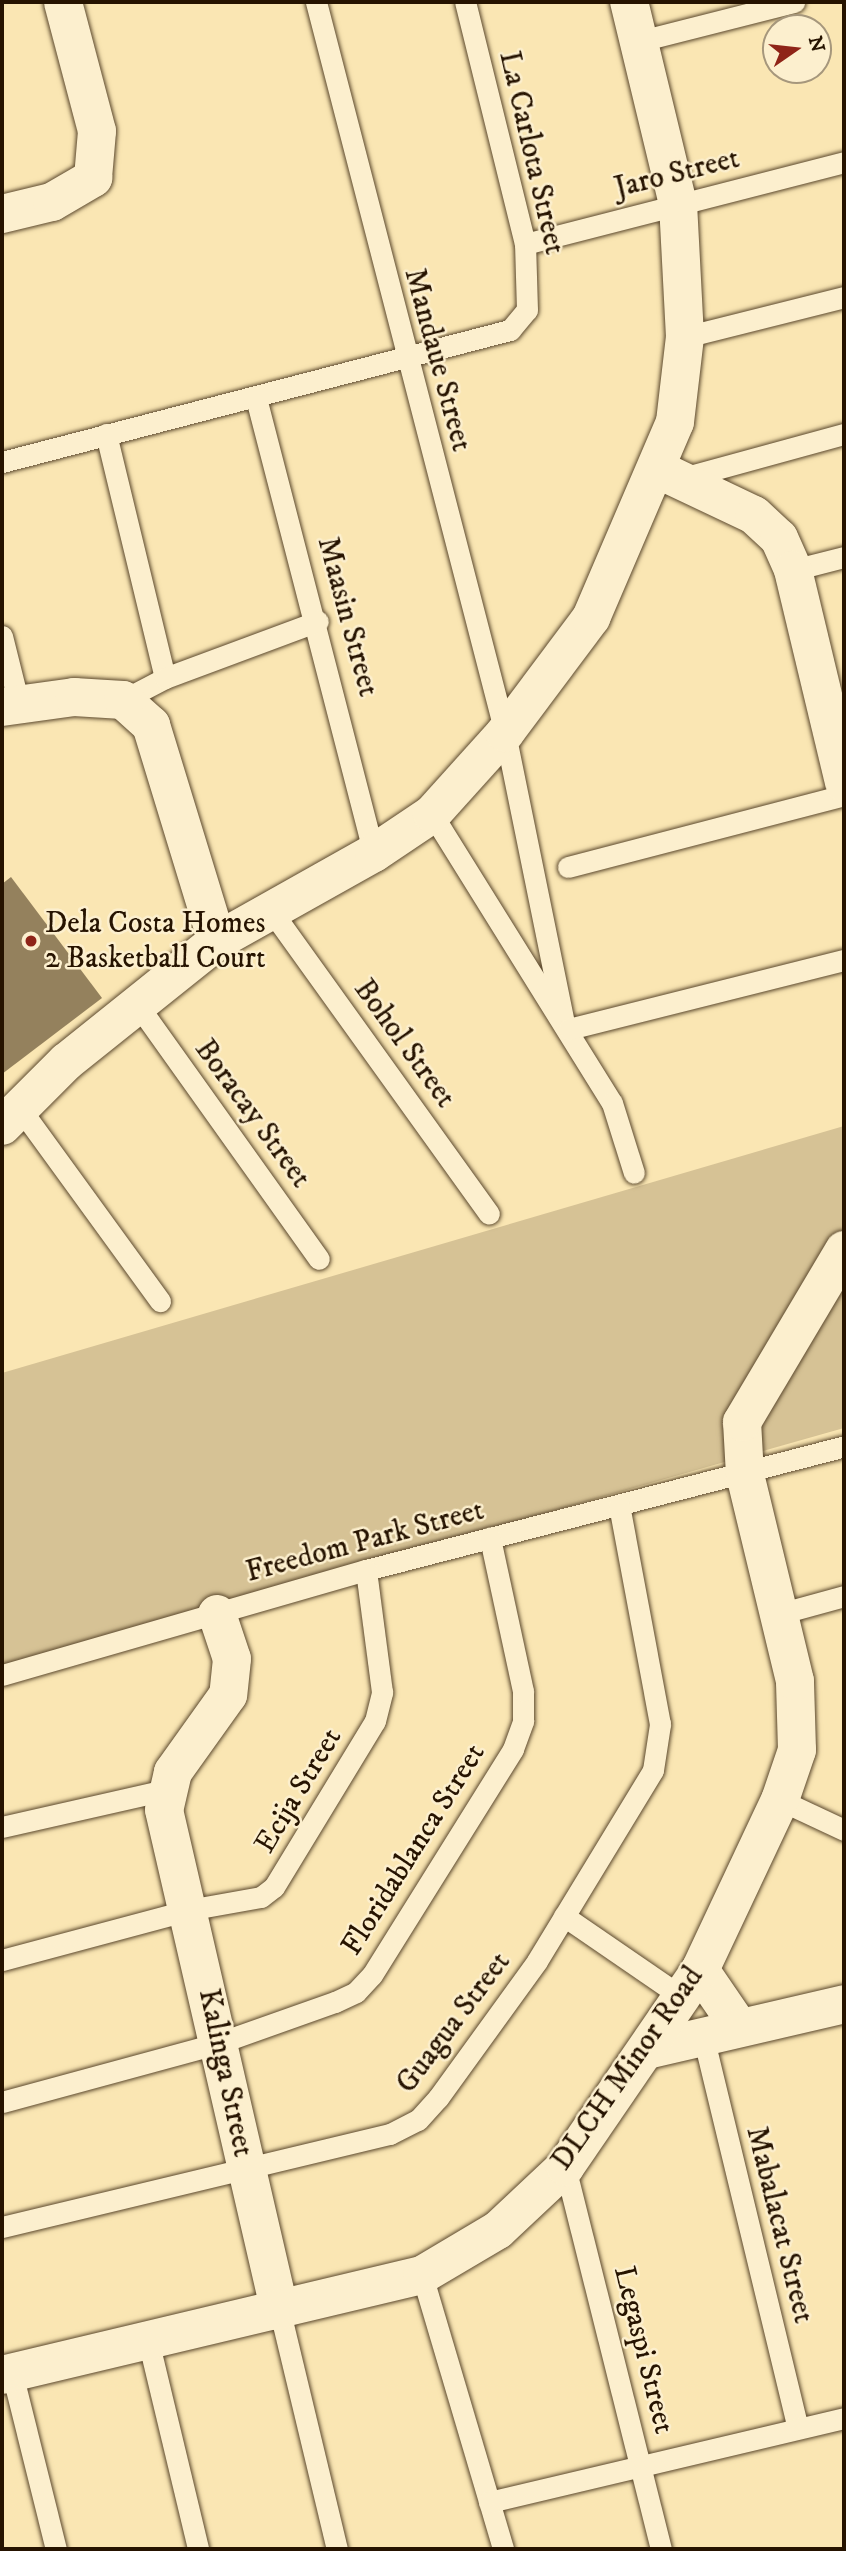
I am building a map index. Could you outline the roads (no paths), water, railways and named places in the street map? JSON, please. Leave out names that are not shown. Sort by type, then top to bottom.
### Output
[{"type":"street","points":[[2,214],[52,202],[93,178],[97,131],[63,2]]},
{"type":"street","points":[[10,1116],[137,1004],[217,941],[374,853],[432,814],[505,733],[591,618],[670,474],[685,337],[678,204],[629,2]]},
{"type":"street","points":[[670,474],[754,515],[779,538],[793,570],[834,695],[844,783]]},
{"type":"street","points":[[10,705],[74,697],[124,700],[151,725],[217,941]]},
{"type":"street","name":"DLCH Minor Road","points":[[7,2374],[279,2312],[422,2275],[498,2230],[565,2167],[691,1983],[780,1800],[797,1750],[795,1681],[782,1613],[745,1475],[742,1422],[844,1250]]},
{"type":"street","points":[[165,1790],[228,1695],[232,1659],[216,1614]]},
{"type":"street","name":"Kalinga Street","points":[[165,1790],[164,1810],[279,2312]]},
{"type":"street","points":[[691,1983],[721,2031]]},
{"type":"street","points":[[647,2050],[844,2004]]},
{"type":"lane","name":"Mandaue Street","points":[[316,2],[405,359],[505,733],[566,1024]]},
{"type":"lane","name":"La Carlota Street","points":[[2,462],[510,330],[527,310],[525,244],[465,2]]},
{"type":"lane","points":[[640,41],[794,2]]},
{"type":"lane","name":"Jaro Street","points":[[525,244],[844,162]]},
{"type":"lane","points":[[685,337],[844,297]]},
{"type":"lane","name":"Maasin Street","points":[[256,398],[318,621],[374,853]]},
{"type":"lane","points":[[106,434],[165,678]]},
{"type":"lane","points":[[670,474],[844,434]]},
{"type":"lane","points":[[793,570],[844,556]]},
{"type":"lane","points":[[124,700],[165,678],[318,621]]},
{"type":"lane","points":[[2,636],[10,705]]},
{"type":"lane","points":[[568,867],[844,795]]},
{"type":"lane","points":[[432,814],[566,1024],[612,1103],[634,1173]]},
{"type":"lane","name":"Bohol Street","points":[[270,909],[489,1214]]},
{"type":"lane","points":[[566,1024],[844,960]]},
{"type":"lane","name":"Boracay Street","points":[[137,1004],[319,1259]]},
{"type":"lane","points":[[10,1116],[160,1301]]},
{"type":"lane","name":"Freedom Park Street","points":[[2,1675],[366,1570],[745,1475],[844,1446]]},
{"type":"lane","name":"Guagua Street","points":[[2,2227],[244,2165],[390,2134],[418,2120],[537,1961],[653,1770],[660,1724],[619,1505]]},
{"type":"lane","name":"Floridablanca Street","points":[[2,2102],[219,2043],[356,1992],[372,1975],[513,1749],[523,1721],[523,1691],[490,1538]]},
{"type":"lane","name":"Ecija Street","points":[[2,1960],[188,1910],[261,1897],[274,1887],[375,1721],[382,1692],[366,1570]]},
{"type":"lane","points":[[782,1613],[844,1596]]},
{"type":"lane","points":[[2,1827],[165,1790]]},
{"type":"lane","points":[[780,1800],[844,1830]]},
{"type":"lane","points":[[564,1916],[691,1983]]},
{"type":"lane","name":"Mabalacat Street","points":[[721,2031],[798,2428]]},
{"type":"lane","name":"Legaspi Street","points":[[565,2167],[661,2549]]},
{"type":"lane","points":[[422,2275],[502,2549]]},
{"type":"lane","name":"Kalinga Street","points":[[279,2312],[337,2549]]},
{"type":"lane","points":[[148,2340],[198,2549]]},
{"type":"lane","points":[[7,2374],[57,2549]]},
{"type":"lane","points":[[489,2502],[641,2463],[844,2417]]},
{"type":"place","name":"Dela Costa Homes 2 Basketball Court","points":[[31,941]]}]
